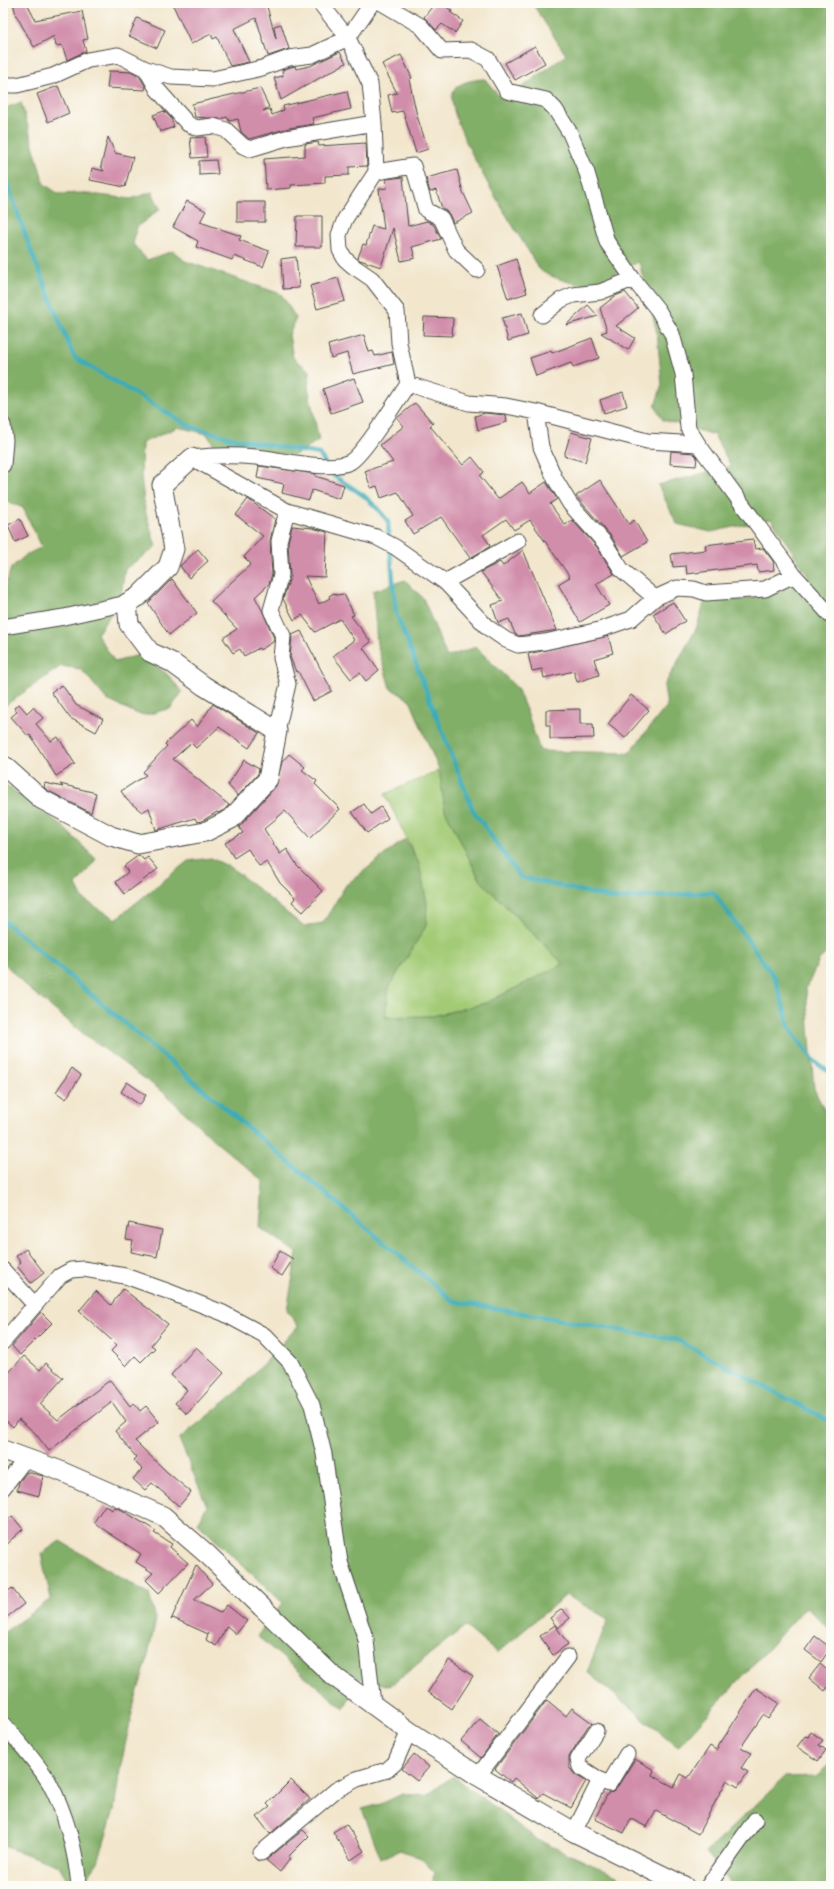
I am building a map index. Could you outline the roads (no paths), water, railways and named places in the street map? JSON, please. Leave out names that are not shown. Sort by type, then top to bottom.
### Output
[{"type":"street","points":[[3,627],[64,617],[127,603],[138,597],[168,567],[174,549],[162,485],[192,458],[218,455],[255,457],[325,465],[350,462],[368,442],[408,384],[399,344],[397,311],[372,279],[344,259],[340,250],[339,235],[345,219],[376,172],[374,123],[370,84],[348,38],[320,3]]},
{"type":"street","points":[[3,85],[17,85],[53,76],[88,60],[118,55],[146,69],[172,77],[213,78],[262,68],[289,58],[312,55],[348,38],[372,3]]},
{"type":"street","points":[[382,3],[421,26],[442,51],[471,50],[488,59],[507,91],[546,100],[555,109],[570,133],[582,159],[607,242],[633,279],[658,310],[672,334],[683,374],[688,428],[698,444],[794,575],[831,616]]},
{"type":"street","points":[[146,69],[157,89],[188,124],[197,128],[213,126],[226,130],[243,146],[250,149],[286,138],[374,123]]},
{"type":"street","points":[[376,172],[413,166],[426,210],[441,218],[456,250],[477,270]]},
{"type":"street","points":[[542,315],[561,300],[573,295],[600,292],[633,279]]},
{"type":"street","points":[[408,384],[469,403],[506,406],[536,412],[646,440],[698,444]]},
{"type":"street","points":[[536,412],[541,447],[555,479],[570,504],[604,542],[622,570],[655,598]]},
{"type":"street","points":[[3,425],[5,441],[3,465]]},
{"type":"street","points":[[192,458],[287,511],[376,537],[395,547],[445,582],[487,627],[506,640],[518,645],[545,642],[606,628],[631,618],[655,598],[677,588],[694,589],[706,593],[764,589],[794,575]]},
{"type":"street","points":[[3,765],[41,799],[106,833],[138,844],[205,832],[231,819],[268,779],[288,684],[281,658],[283,636],[271,610],[281,575],[279,541],[287,511]]},
{"type":"street","points":[[445,582],[518,541]]},
{"type":"street","points":[[127,603],[129,624],[150,652],[171,662],[204,686],[277,731]]},
{"type":"street","points":[[3,1342],[34,1304],[60,1276],[71,1270],[84,1269],[125,1276],[223,1313],[264,1335],[290,1362],[312,1405],[324,1454],[340,1562],[366,1640],[373,1704]]},
{"type":"street","points":[[3,1270],[34,1304]]},
{"type":"street","points":[[3,1450],[58,1470],[163,1516],[208,1555],[332,1675],[409,1731],[478,1776],[574,1832],[684,1886]]},
{"type":"street","points":[[3,1488],[26,1458]]},
{"type":"street","points":[[478,1776],[568,1657]]},
{"type":"street","points":[[3,1724],[36,1763],[49,1783],[59,1806],[71,1842],[79,1886]]},
{"type":"street","points":[[260,1853],[336,1790],[371,1774],[387,1770],[395,1763],[409,1731]]},
{"type":"street","points":[[596,1731],[578,1759],[578,1764],[580,1767],[609,1784],[627,1754]]},
{"type":"street","points":[[574,1832],[600,1780]]},
{"type":"street","points":[[708,1886],[754,1820]]},
{"type":"waterway","points":[[3,171],[31,251],[74,357],[189,426],[231,438],[319,454],[325,463]]},
{"type":"waterway","points":[[329,469],[334,476],[363,495],[388,521],[389,540]]},
{"type":"waterway","points":[[390,548],[396,613],[473,810],[520,877],[616,899],[713,892],[775,978],[790,1029],[815,1062],[831,1073]]},
{"type":"waterway","points":[[3,920],[453,1301],[677,1340],[831,1422]]}]
